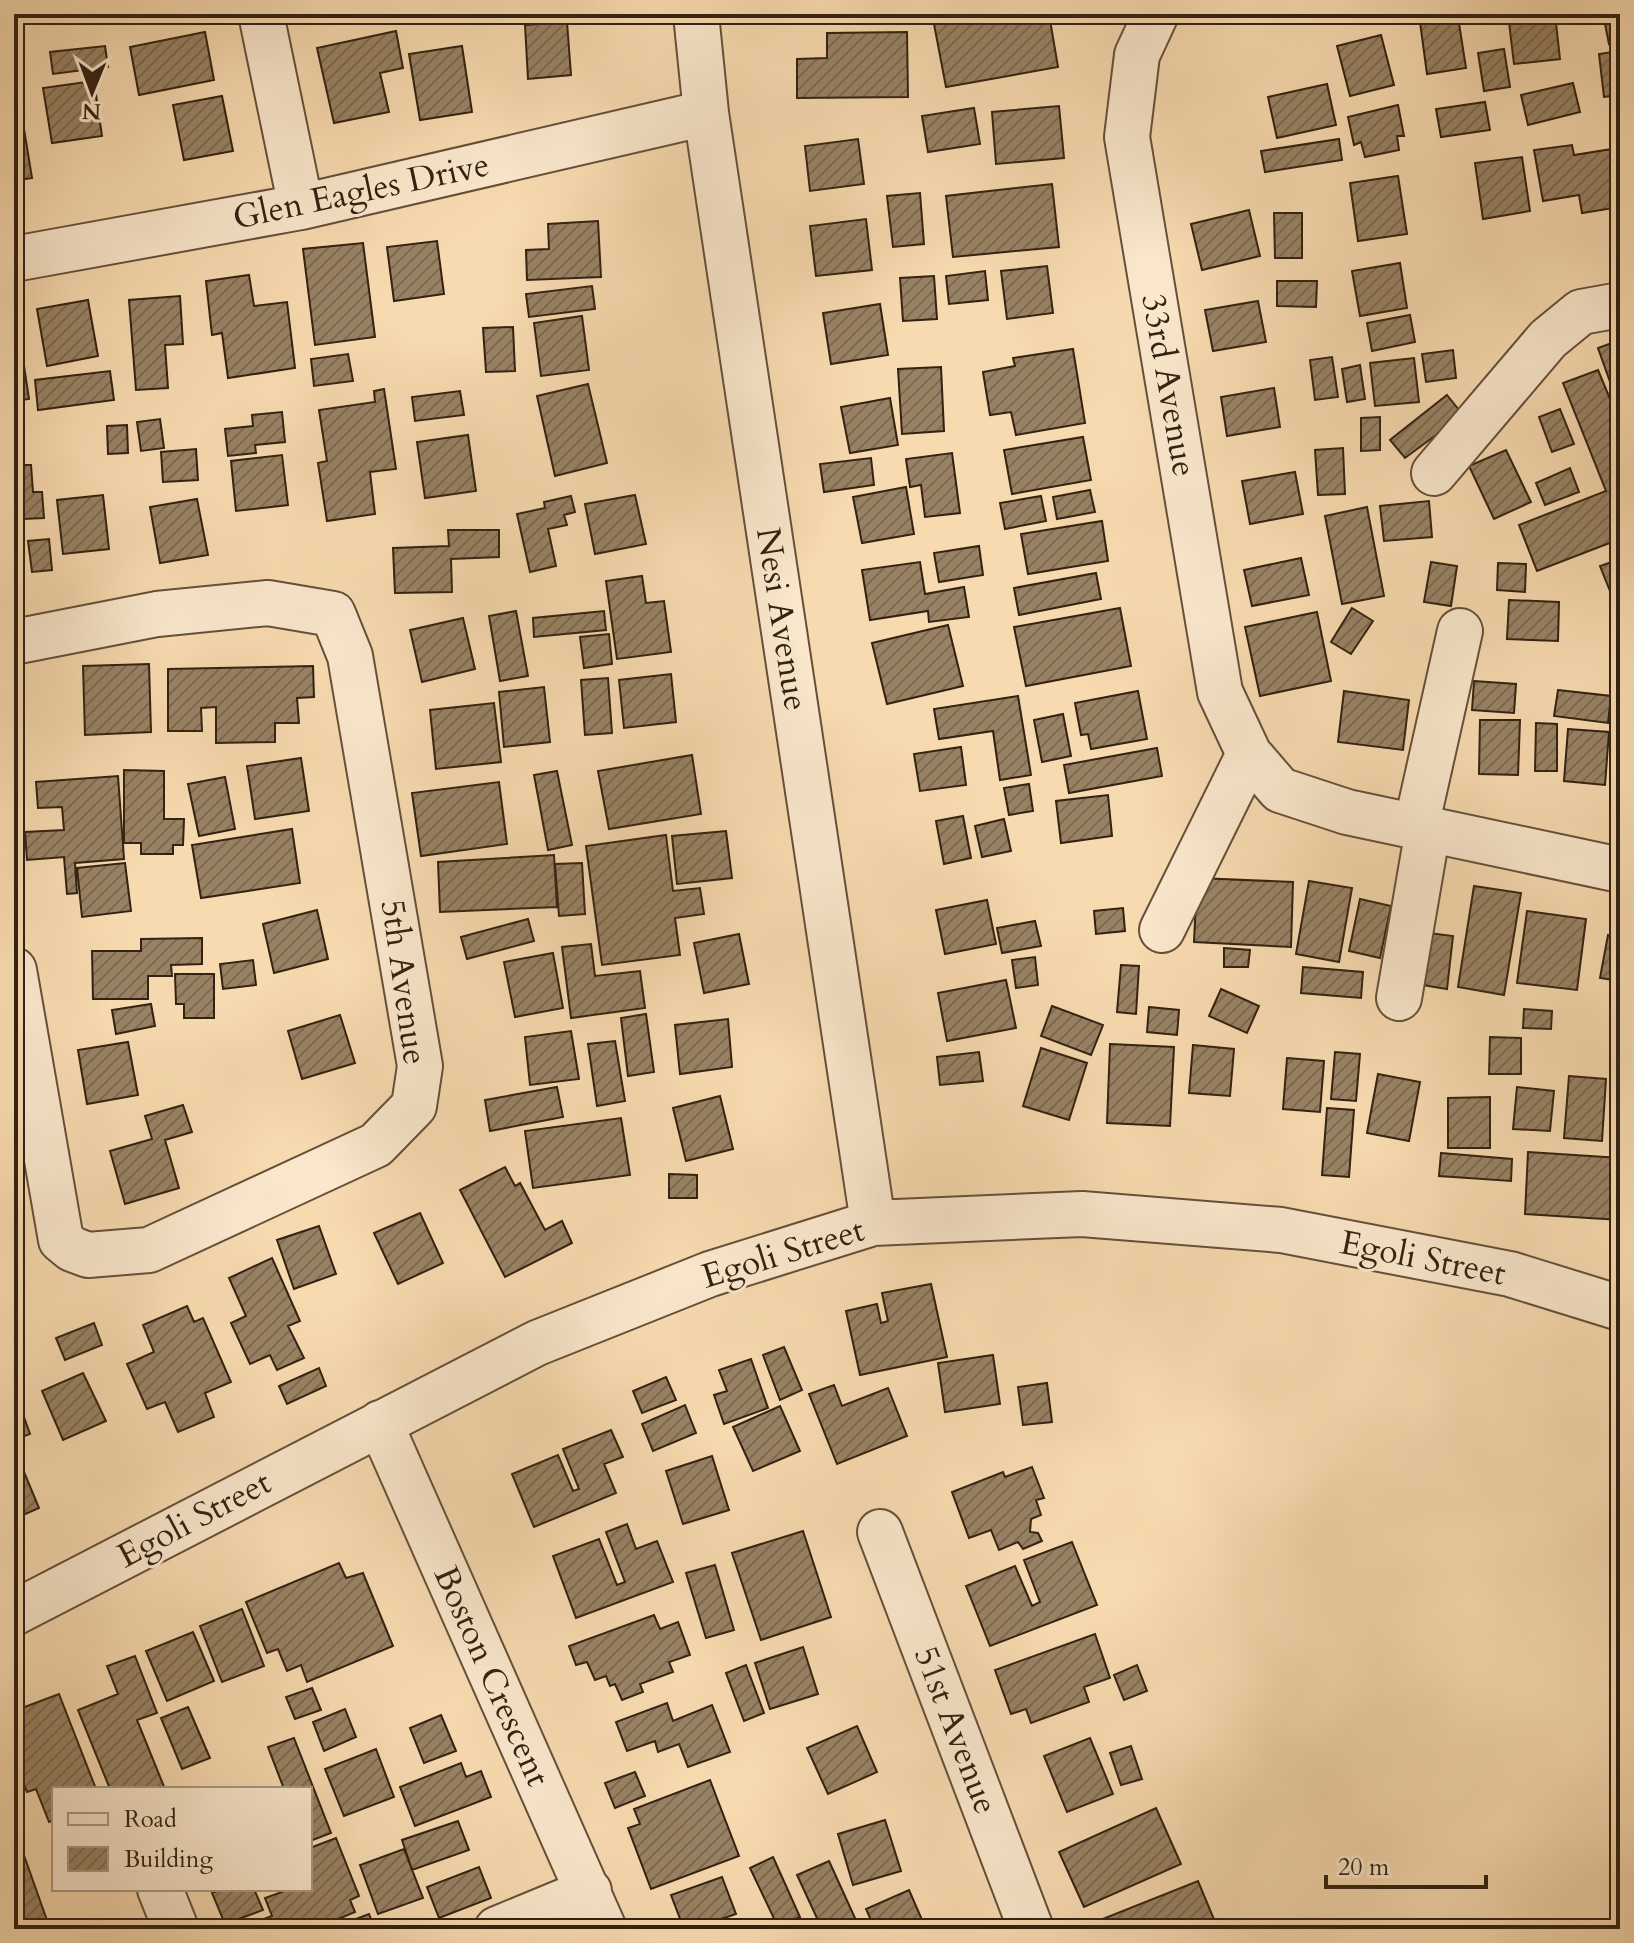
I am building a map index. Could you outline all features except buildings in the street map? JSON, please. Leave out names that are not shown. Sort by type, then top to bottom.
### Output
[{"type":"street","points":[[261,14],[301,207]]},
{"type":"street","name":"Nesi Avenue","points":[[696,14],[706,113],[873,1223]]},
{"type":"street","name":"33rd Avenue","points":[[1156,14],[1137,55],[1127,137],[1220,692],[1249,754],[1280,790],[1347,812],[1620,870]]},
{"type":"street","name":"Glen Eagles Drive","points":[[14,259],[301,207],[706,113]]},
{"type":"street","points":[[1434,473],[1548,339],[1601,308]]},
{"type":"street","name":"5th Avenue","points":[[14,642],[157,614],[268,603],[333,614],[350,656],[418,1051],[420,1066],[414,1106],[376,1145],[149,1250],[88,1255],[72,1249],[61,1240],[14,970]]},
{"type":"street","points":[[1399,998],[1422,828],[1460,631]]},
{"type":"street","points":[[1162,930],[1249,754]]},
{"type":"street","name":"Egoli Street","points":[[14,1613],[551,1337],[710,1274],[873,1223],[1082,1214],[1281,1230],[1510,1274],[1619,1306]]},
{"type":"street","name":"Boston Crescent","points":[[380,1423],[596,1910]]},
{"type":"street","name":"51st Avenue","points":[[880,1532],[1031,1929]]},
{"type":"street","points":[[161,1891],[176,1929]]},
{"type":"street","points":[[497,1929],[596,1910]]}]
